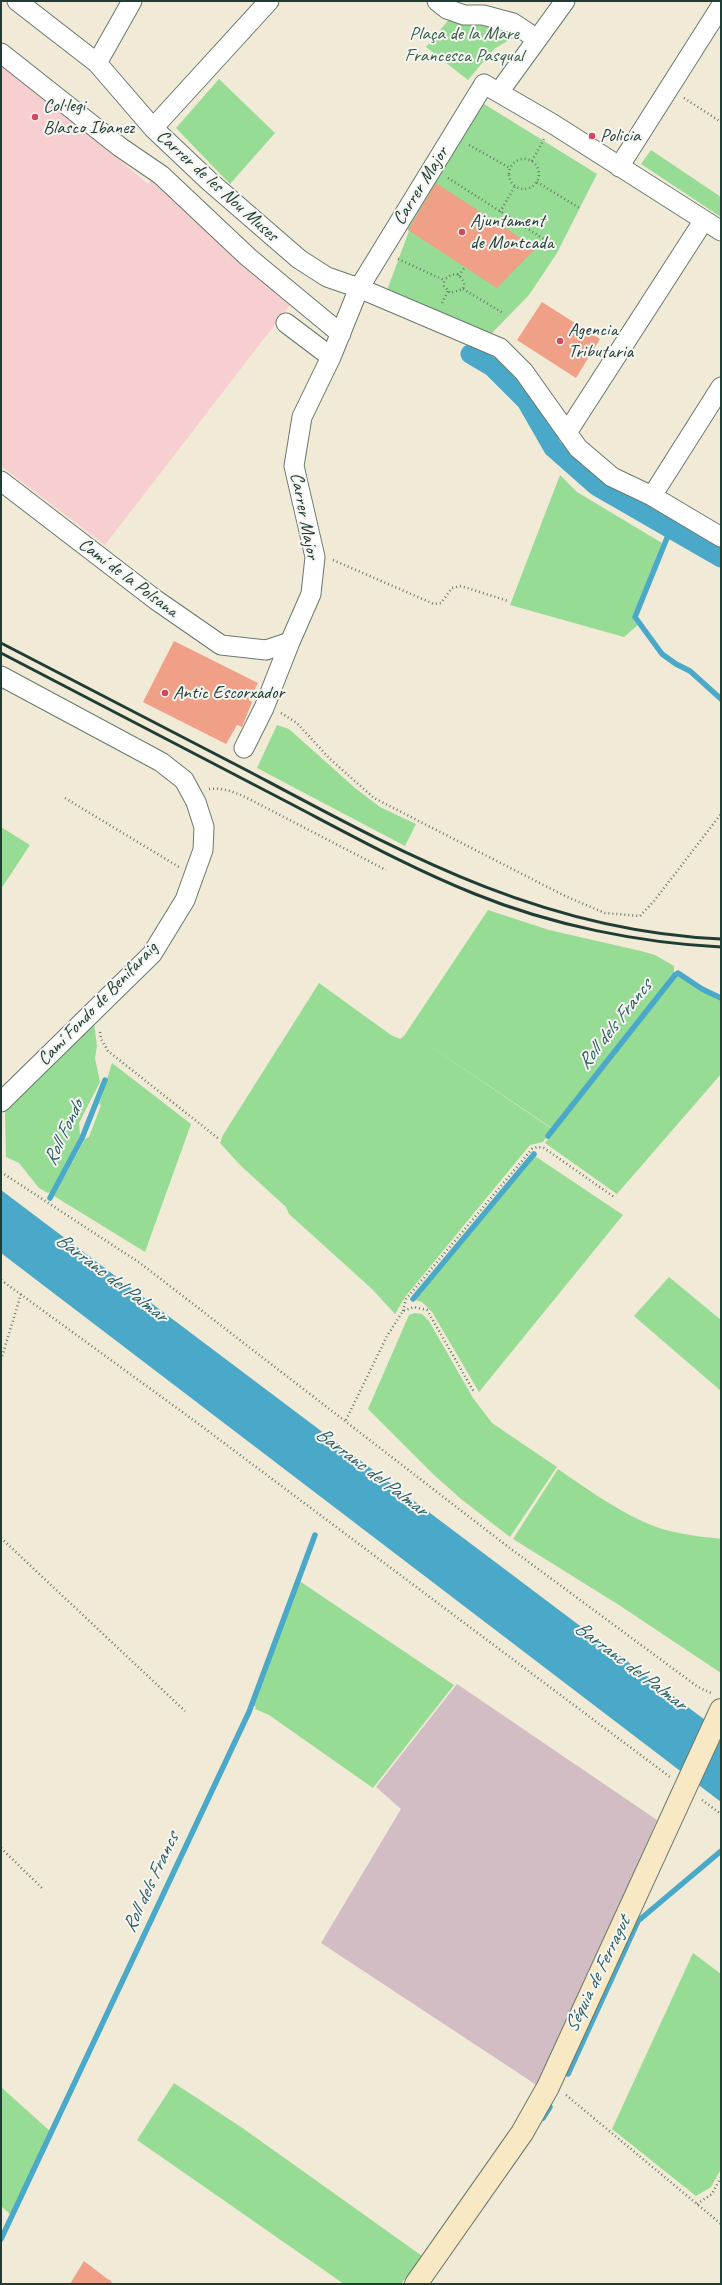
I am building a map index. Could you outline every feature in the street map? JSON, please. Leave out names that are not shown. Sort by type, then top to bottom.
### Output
[{"type":"street","name":"Carrer de les Nou Muses","points":[[17,1],[97,63],[153,128],[209,181],[299,259],[327,277],[359,288],[500,348],[524,372],[568,431]]},
{"type":"street","points":[[97,63],[132,1]]},
{"type":"street","points":[[153,128],[269,1]]},
{"type":"street","name":"Carrer Major","points":[[244,748],[264,708],[311,594],[315,557],[294,466],[302,417],[331,357],[359,288],[492,88],[537,39],[565,1]]},
{"type":"street","points":[[442,5],[464,15],[483,15],[513,23],[537,39]]},
{"type":"street","points":[[619,167],[721,6]]},
{"type":"street","points":[[1,53],[120,147],[161,175],[248,257],[343,329]]},
{"type":"street","points":[[492,88],[721,231]]},
{"type":"street","points":[[704,220],[568,431],[578,448],[612,477],[652,496],[721,537]]},
{"type":"street","points":[[286,323],[331,357]]},
{"type":"street","points":[[652,496],[721,387]]},
{"type":"street","name":"Camí de la Polsana","points":[[1,481],[156,600],[221,645],[266,650],[290,642]]},
{"type":"street","name":"Camí Fondo de Benifaraig","points":[[1,676],[161,762],[184,780],[191,793],[204,827],[203,850],[195,877],[168,929],[152,954],[1,1102]]},
{"type":"street","points":[[416,2284],[522,2133],[548,2087],[686,1789],[718,1702]]},
{"type":"path","points":[[669,88],[721,122]]},
{"type":"path","points":[[462,141],[510,168]]},
{"type":"path","points":[[527,159],[538,168],[537,182],[529,188],[520,189],[515,186],[509,178],[510,168],[517,160],[527,159]]},
{"type":"path","points":[[444,175],[550,243]]},
{"type":"path","points":[[537,182],[581,209]]},
{"type":"path","points":[[500,212],[515,186]]},
{"type":"path","points":[[398,259],[444,280]]},
{"type":"path","points":[[459,276],[464,268]]},
{"type":"path","points":[[444,280],[451,275],[459,276],[464,280],[463,289]]},
{"type":"path","points":[[444,280],[444,286],[450,293],[463,289],[503,313]]},
{"type":"path","points":[[315,557],[342,562],[434,604],[441,603],[452,588],[461,586],[508,601]]},
{"type":"path","points":[[264,708],[279,712],[297,723],[330,759],[374,798],[565,896],[605,913],[640,916],[654,901],[721,814]]},
{"type":"path","points":[[191,793],[218,788],[233,792],[386,870]]},
{"type":"path","points":[[65,798],[195,877]]},
{"type":"path","points":[[98,1008],[101,1039],[108,1051],[219,1140]]},
{"type":"path","points":[[346,1420],[387,1336],[403,1310],[406,1299],[532,1149],[544,1148],[614,1197]]},
{"type":"path","points":[[1,1172],[140,1263],[346,1420],[507,1546],[718,1702]]},
{"type":"path","points":[[1,1280],[721,1814]]},
{"type":"path","points":[[1,1360],[21,1294]]},
{"type":"path","points":[[403,1310],[414,1307],[427,1310],[474,1392]]},
{"type":"path","points":[[1,1538],[185,1711]]},
{"type":"path","points":[[1,1848],[42,1888]]},
{"type":"path","points":[[548,2087],[562,2092],[721,2224]]},
{"type":"path","points":[[697,2204],[712,2194],[721,2177]]},
{"type":"path","points":[[108,2284],[110,2280]]},
{"type":"shaded area","points":[[1,61],[148,184],[156,175],[293,301],[105,545],[1,466]]},
{"type":"shaded area","points":[[457,1684],[657,1820],[538,2086],[321,1943],[401,1809],[376,1787]]},
{"type":"green space","name":"Plaça de la Mare Francesca Pasqual","points":[[451,17],[465,19],[519,34],[494,49],[468,80],[426,47]]},
{"type":"green space","points":[[219,79],[275,133],[230,184],[176,128]]},
{"type":"green space","points":[[481,102],[597,174],[557,253],[529,295],[491,334],[386,293],[409,231],[404,226]]},
{"type":"green space","points":[[651,150],[721,197],[721,217],[641,164]]},
{"type":"green space","points":[[560,475],[577,492],[662,543],[633,617],[639,624],[624,637],[510,605]]},
{"type":"green space","points":[[277,725],[289,729],[355,788],[380,807],[416,824],[405,846],[257,768]]},
{"type":"green space","points":[[1,827],[30,845],[1,889]]},
{"type":"green space","points":[[488,910],[549,930],[655,955],[674,966],[674,974],[553,1129],[417,1037],[552,1129],[543,1142],[530,1145],[405,1297],[395,1314],[372,1289],[289,1214],[286,1207],[240,1165],[220,1143],[223,1135],[319,983],[391,1035],[400,1039],[404,1036]]},
{"type":"green space","points":[[679,975],[721,999],[721,1074],[617,1194],[545,1143],[676,976]]},
{"type":"green space","points":[[94,1023],[97,1046],[95,1058],[100,1082],[79,1123],[80,1136],[51,1192],[48,1193],[39,1188],[19,1163],[6,1157],[5,1110]]},
{"type":"green space","points":[[112,1063],[191,1124],[145,1252],[54,1196],[85,1139],[89,1137],[101,1105],[99,1104]]},
{"type":"green space","points":[[535,1156],[623,1215],[479,1392],[432,1312],[422,1302],[415,1300]]},
{"type":"green space","points":[[669,1277],[721,1320],[721,1391],[634,1316]]},
{"type":"green space","points":[[415,1313],[422,1314],[429,1321],[473,1398],[492,1423],[557,1467],[510,1537],[461,1499],[433,1474],[368,1409],[409,1315]]},
{"type":"green space","points":[[558,1469],[611,1504],[633,1517],[653,1526],[692,1535],[721,1539],[721,1673],[619,1605],[513,1539]]},
{"type":"green space","points":[[298,1580],[454,1685],[373,1788],[269,1715],[255,1709],[256,1707],[253,1705]]},
{"type":"green space","points":[[693,1953],[721,1974],[721,2169],[711,2187],[696,2196],[612,2129]]},
{"type":"green space","points":[[174,2083],[241,2127],[422,2256],[401,2284],[344,2284],[137,2140]]},
{"type":"green space","points":[[1,2087],[51,2132],[12,2216],[1,2206]]},
{"type":"water","name":"Barranc del Palmar","points":[[1,1190],[721,1732],[721,1802],[1,1253]]},
{"type":"building","name":"Ajuntament de Montcada","points":[[436,183],[536,248],[497,288],[408,230]]},
{"type":"building","points":[[542,302],[600,339],[576,378],[517,340]]},
{"type":"building","name":"Antic Escorxador","points":[[174,641],[258,683],[249,700],[252,702],[242,727],[237,725],[226,744],[143,702]]},
{"type":"building","points":[[84,2261],[114,2284],[70,2284]]},
{"type":"waterway","points":[[470,354],[492,367],[526,401],[553,448],[596,486],[721,558]]},
{"type":"waterway","points":[[671,528],[635,617],[662,654],[676,664],[690,671],[721,699]]},
{"type":"waterway","name":"Roll dels Francs","points":[[548,1136],[675,975],[678,973],[702,989],[721,998]]},
{"type":"waterway","name":"Roll Fondo","points":[[50,1198],[82,1138],[105,1080]]},
{"type":"waterway","name":"Roll dels Francs","points":[[413,1299],[534,1154]]},
{"type":"waterway","name":"Roll dels Francs","points":[[1,2239],[249,1712],[315,1535]]},
{"type":"waterway","name":"Séquia de Ferragut","points":[[568,2074],[638,1921],[721,1851]]},
{"type":"waterway","name":"Séquia de Ferragut","points":[[543,2118],[550,2107]]},
{"type":"railway","points":[[1,643],[363,832],[476,883],[534,904],[594,921],[656,933],[721,939]]},
{"type":"railway","points":[[1,653],[372,846],[475,894],[534,915],[596,931],[628,937],[690,945],[721,947]]},
{"type":"place","name":"Col·legi Blasco Ibanez","points":[[35,117]]},
{"type":"place","name":"Policia","points":[[592,136]]},
{"type":"place","name":"Ajuntament de Montcada","points":[[462,232]]},
{"type":"place","name":"Agencia Tributaria","points":[[560,341]]},
{"type":"place","name":"Antic Escorxador","points":[[165,693]]}]
